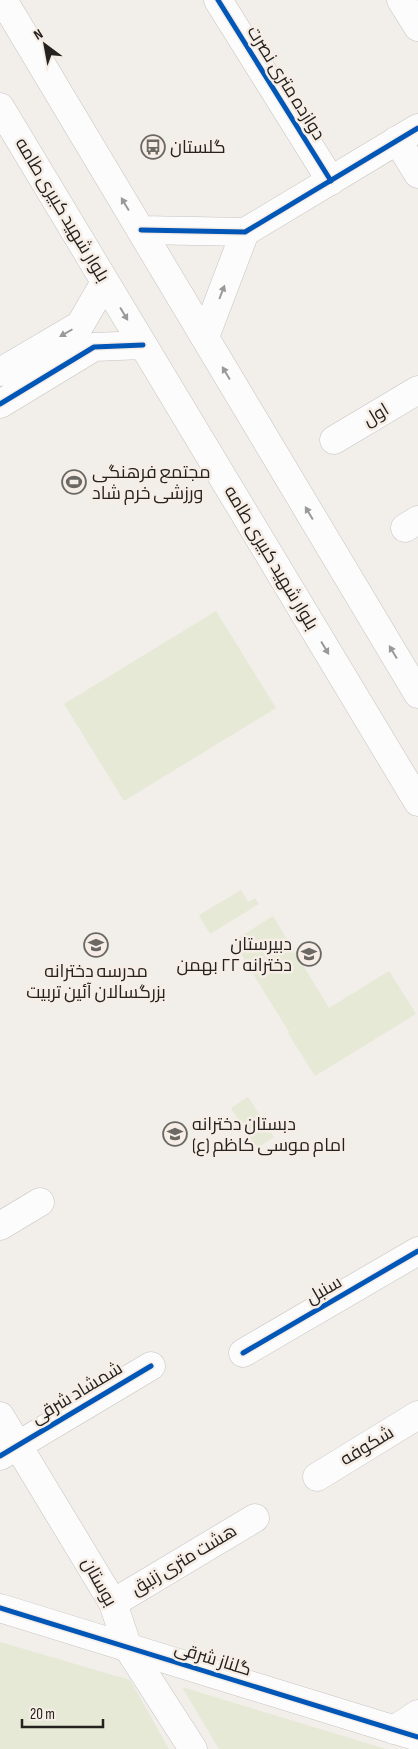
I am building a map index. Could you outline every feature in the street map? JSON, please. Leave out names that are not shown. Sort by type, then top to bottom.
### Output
[{"type":"street","points":[[3,0],[418,694]]},
{"type":"street","name":"دوازده متری نصرت","points":[[218,0],[331,181]]},
{"type":"street","points":[[401,0],[418,27]]},
{"type":"street","name":"بلوار شهید کبیری طامه","points":[[0,107],[418,802]]},
{"type":"street","points":[[141,230],[245,232],[408,134],[418,174]]},
{"type":"street","points":[[205,337],[245,232]]},
{"type":"street","points":[[0,372],[80,324],[105,282]]},
{"type":"street","points":[[0,404],[94,347],[143,345]]},
{"type":"street","name":"اول","points":[[334,440],[418,390]]},
{"type":"street","points":[[0,1226],[40,1202]]},
{"type":"street","name":"سنبل","points":[[243,1353],[418,1251]]},
{"type":"street","name":"شمشاد شرقی","points":[[9,1450],[151,1366]]},
{"type":"street","name":"شکوفه","points":[[317,1477],[418,1415]]},
{"type":"street","name":"بوستان","points":[[0,1416],[9,1450],[113,1603],[128,1648],[193,1749]]},
{"type":"street","name":"هشت متری زنبق","points":[[113,1603],[255,1518]]},
{"type":"street","name":"گلناز شرقی","points":[[0,1608],[406,1733]]},
{"type":"street","points":[[406,1733],[418,1714]]},
{"type":"green space","points":[[216,611],[276,708],[124,801],[64,704]]},
{"type":"green space","points":[[241,890],[248,902],[255,898],[259,904],[210,934],[199,915]]},
{"type":"green space","points":[[273,916],[329,1008],[389,971],[416,1014],[315,1076],[288,1033],[312,1018],[289,1032],[233,941]]},
{"type":"green space","points":[[248,1097],[274,1137],[257,1148],[231,1108]]},
{"type":"green space","points":[[0,1642],[130,1680],[169,1749],[0,1749]]},
{"type":"green space","points":[[182,1687],[386,1749],[219,1749]]},
{"type":"cycle path","points":[[218,0],[331,181]]},
{"type":"cycle path","points":[[141,230],[245,232],[418,128]]},
{"type":"cycle path","points":[[0,404],[94,347],[143,345]]},
{"type":"cycle path","points":[[243,1353],[418,1251]]},
{"type":"cycle path","points":[[0,1456],[151,1366]]},
{"type":"cycle path","points":[[0,1608],[418,1737]]},
{"type":"place","name":"گلستان","points":[[153,147]]},
{"type":"place","name":"مجتمع فرهنگی ورزشی خرم شاد","points":[[74,482]]},
{"type":"place","name":"مدرسه دخترانه بزرگسالان آئین تربیت","points":[[96,945]]},
{"type":"place","name":"دبیرستان دخترانه ۲۲ بهمن","points":[[309,954]]},
{"type":"place","name":"دبستان دخترانه امام موسی کاظم (ع)","points":[[175,1134]]}]
